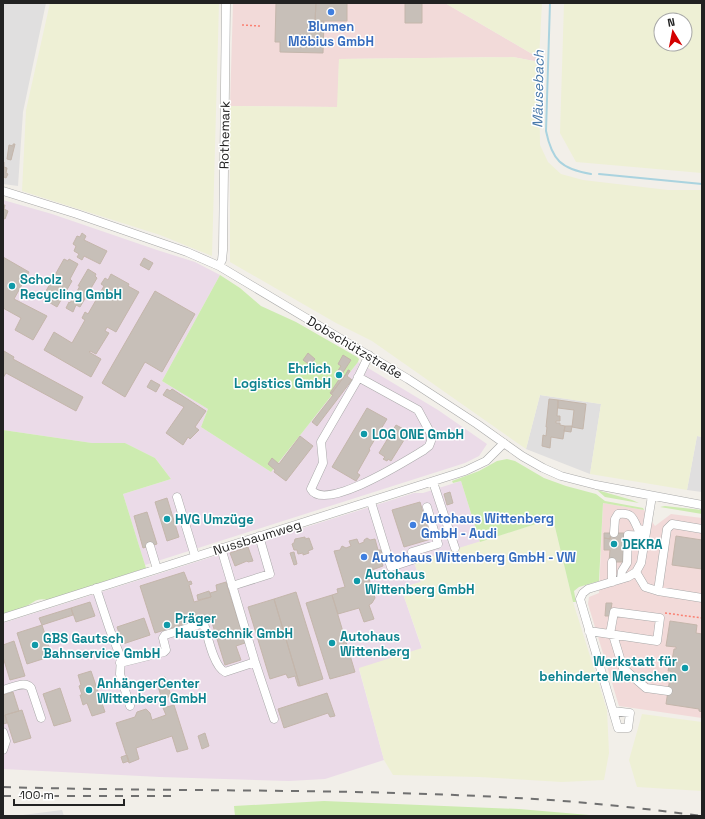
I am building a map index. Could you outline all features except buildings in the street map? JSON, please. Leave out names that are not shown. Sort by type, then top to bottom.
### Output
[{"type":"street","name":"Rothemark","points":[[219,266],[222,260],[223,250],[226,3]]},
{"type":"street","name":"Dobschützstraße","points":[[3,191],[77,214],[187,252],[219,266],[369,355],[441,400],[528,460],[561,476],[623,491],[702,505]]},
{"type":"street","points":[[358,377],[418,410],[430,430],[431,441],[427,448],[418,454],[381,475],[343,493],[324,495],[316,493],[312,491],[311,486],[323,463],[321,442],[369,355]]},
{"type":"street","name":"Nussbaumweg","points":[[3,618],[157,568],[465,472],[480,465],[491,457],[504,443]]},
{"type":"street","points":[[433,482],[455,548]]},
{"type":"street","points":[[613,711],[580,600],[583,593],[588,589],[621,579],[636,572],[641,563],[652,496]]},
{"type":"street","points":[[177,497],[195,556]]},
{"type":"street","points":[[371,502],[391,566],[414,559],[412,552],[438,544],[427,507]]},
{"type":"street","points":[[614,533],[615,519],[618,514],[625,513],[632,517],[638,529],[645,533]]},
{"type":"street","points":[[432,524],[446,519]]},
{"type":"street","points":[[658,591],[667,529],[672,524],[702,528]]},
{"type":"street","points":[[621,579],[622,571],[627,563],[628,535],[645,533]]},
{"type":"street","points":[[232,586],[270,574],[259,536]]},
{"type":"street","points":[[150,546],[157,568]]},
{"type":"street","points":[[221,548],[255,662],[274,719]]},
{"type":"street","points":[[612,562],[612,582]]},
{"type":"street","points":[[636,572],[645,587],[658,591],[702,598]]},
{"type":"street","points":[[96,588],[121,658],[120,674],[130,706]]},
{"type":"street","points":[[589,631],[612,635],[657,641],[660,618],[614,612],[612,635],[623,668],[646,688],[668,691]]},
{"type":"street","points":[[120,663],[164,652],[166,650],[163,638],[165,634],[201,624],[205,627],[220,670],[225,672],[255,662]]},
{"type":"street","points":[[3,690],[24,684],[28,685],[31,688],[41,718]]},
{"type":"street","points":[[3,732],[6,741],[3,750]]},
{"type":"path","points":[[242,25],[260,26]]},
{"type":"path","points":[[660,618],[661,612],[702,618]]},
{"type":"shaded area","points":[[3,3],[46,3],[23,112],[18,186],[3,184]]},
{"type":"shaded area","points":[[233,3],[445,3],[539,58],[539,62],[513,57],[339,59],[338,107],[230,106]]},
{"type":"shaded area","points":[[3,200],[52,214],[195,262],[220,275],[162,381],[208,409],[201,427],[271,472],[358,362],[438,410],[487,444],[479,456],[465,463],[145,565],[123,494],[171,479],[155,458],[125,443],[92,443],[3,430]]},
{"type":"shaded area","points":[[540,395],[601,404],[590,474],[526,449]]},
{"type":"shaded area","points":[[697,436],[702,437],[702,492],[687,490]]},
{"type":"shaded area","points":[[461,481],[480,542],[414,562],[421,582],[401,588],[422,649],[359,669],[384,760],[325,779],[289,781],[160,777],[3,769],[3,623],[414,493],[423,493]]},
{"type":"shaded area","points":[[603,503],[644,510],[655,526],[671,514],[702,518],[702,718],[619,706],[588,604],[589,597],[599,593]]},
{"type":"shaded area","points":[[62,810],[64,816],[15,816]]},
{"type":"green space","points":[[50,3],[219,3],[212,256],[160,235],[22,191],[26,110]]},
{"type":"green space","points":[[445,3],[542,3],[539,58]]},
{"type":"green space","points":[[564,3],[702,3],[702,173],[576,162],[560,133]]},
{"type":"green space","points":[[513,57],[539,62],[540,145],[548,162],[561,174],[583,180],[668,190],[702,190],[702,437],[697,436],[687,490],[590,474],[601,404],[540,395],[526,449],[372,341],[336,323],[230,262],[230,106],[337,107],[339,59]]},
{"type":"green space","points":[[220,275],[240,288],[261,306],[296,322],[359,359],[271,472],[201,427],[208,409],[162,381]]},
{"type":"green space","points":[[3,430],[92,443],[125,443],[155,458],[171,479],[123,494],[146,568],[48,600],[41,599],[22,608],[3,614]]},
{"type":"green space","points":[[507,459],[515,461],[544,478],[596,494],[605,501],[643,508],[644,510],[603,503],[599,581],[579,587],[574,591],[576,602],[573,602],[554,523],[552,521],[548,520],[480,542],[461,481],[453,483],[452,481],[479,471],[497,461]]},
{"type":"green space","points":[[597,490],[632,500],[639,503],[605,497]]},
{"type":"green space","points":[[665,506],[702,510],[702,514],[660,507]]},
{"type":"green space","points":[[548,520],[554,523],[573,602],[607,710],[609,753],[604,780],[562,782],[479,777],[393,775],[384,760],[359,668],[422,648],[401,588],[421,582],[414,562]]},
{"type":"green space","points":[[642,714],[702,722],[702,791],[637,787],[629,760]]},
{"type":"green space","points":[[324,801],[519,809],[601,816],[235,816],[234,806]]},
{"type":"waterway","name":"Mäusebach","points":[[550,3],[546,131],[548,141],[555,156],[565,166],[591,174]]},
{"type":"waterway","name":"Mäusebach","points":[[599,174],[702,184]]},
{"type":"railway","points":[[3,787],[324,791],[452,795],[539,799],[702,816]]},
{"type":"railway","points":[[3,796],[179,796]]},
{"type":"place","name":"Blumen Möbius GmbH","points":[[331,12]]},
{"type":"place","name":"Scholz Recycling GmbH","points":[[12,286]]},
{"type":"place","name":"Ehrlich Logistics GmbH","points":[[339,375]]},
{"type":"place","name":"LOG ONE GmbH","points":[[364,434]]},
{"type":"place","name":"HVG Umzüge","points":[[167,519]]},
{"type":"place","name":"Autohaus Wittenberg GmbH - Audi","points":[[413,525]]},
{"type":"place","name":"DEKRA","points":[[614,544]]},
{"type":"place","name":"Autohaus Wittenberg GmbH - VW","points":[[364,557]]},
{"type":"place","name":"Autohaus Wittenberg GmbH","points":[[357,581]]},
{"type":"place","name":"Präger Haustechnik GmbH","points":[[167,625]]},
{"type":"place","name":"Autohaus Wittenberg","points":[[332,643]]},
{"type":"place","name":"GBS Gautsch Bahnservice GmbH","points":[[35,645]]},
{"type":"place","name":"Werkstatt für behinderte Menschen","points":[[685,668]]},
{"type":"place","name":"AnhängerCenter Wittenberg GmbH","points":[[89,690]]}]
